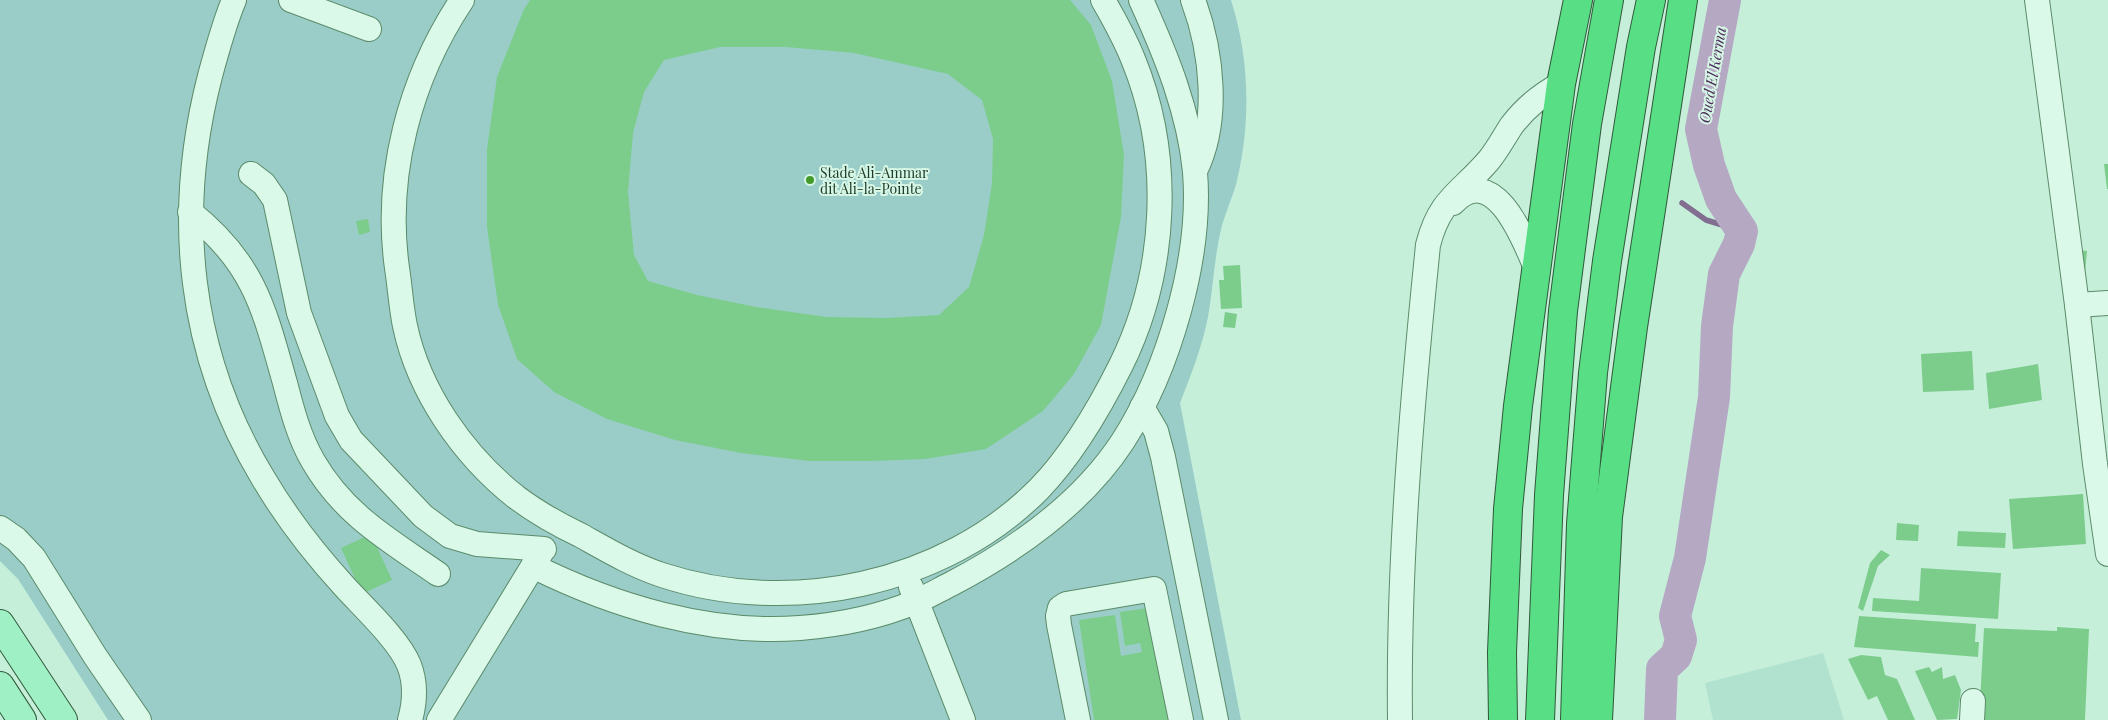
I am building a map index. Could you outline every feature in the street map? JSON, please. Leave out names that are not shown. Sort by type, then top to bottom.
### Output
[{"type":"highway","points":[[1561,84],[1561,52],[1570,0]]},
{"type":"highway","points":[[1502,720],[1502,652],[1508,509],[1518,406],[1561,84],[1578,0]]},
{"type":"highway","points":[[1540,720],[1549,495],[1563,311],[1587,124],[1609,0]]},
{"type":"highway","points":[[1574,720],[1581,524],[1593,373],[1607,261],[1641,47],[1651,0]]},
{"type":"highway","points":[[1598,720],[1608,517],[1635,318],[1684,0]]},
{"type":"main road","points":[[0,624],[63,720]]},
{"type":"main road","points":[[0,686],[22,720]]},
{"type":"street","points":[[234,0],[219,41],[201,112],[192,170],[191,245],[198,309],[205,341],[225,402],[250,455],[284,512],[324,563],[368,611],[404,655],[409,665],[414,686],[413,710],[410,720]]},
{"type":"street","points":[[290,0],[369,29]]},
{"type":"street","points":[[462,0],[441,35],[426,66],[411,108],[397,167],[393,237],[405,327],[414,356],[426,383],[456,435],[496,480],[559,525],[633,564],[660,575],[717,589],[754,593],[799,593],[852,586],[930,563],[979,538],[1022,506],[1046,482],[1068,455],[1103,397],[1127,352],[1147,296],[1156,247],[1160,207],[1156,146],[1143,87],[1133,58],[1103,0]]},
{"type":"street","points":[[251,174],[264,184],[275,200],[299,313],[336,416],[351,440],[423,516],[450,536],[477,544],[538,557],[616,600],[700,622],[742,628],[771,629],[828,625],[881,614],[917,601],[985,566],[1047,522],[1071,501],[1123,441],[1142,407],[1174,329],[1183,297],[1196,213],[1195,171],[1190,138],[1177,86],[1166,54],[1141,0]]},
{"type":"street","points":[[1194,0],[1200,17],[1210,86],[1210,123],[1207,143],[1195,171]]},
{"type":"street","points":[[2037,0],[2077,305],[2101,464],[2108,554]]},
{"type":"street","points":[[1400,720],[1399,645],[1413,404],[1428,245],[1436,220],[1449,200],[1493,156],[1522,113],[1547,92],[1561,84]]},
{"type":"street","points":[[1436,220],[1458,197],[1476,191],[1489,194],[1501,203],[1518,227],[1536,268]]},
{"type":"street","points":[[190,212],[218,236],[250,280],[268,324],[296,422],[312,460],[323,477],[361,521],[438,574]]},
{"type":"street","points":[[2077,305],[2108,303]]},
{"type":"street","points":[[1103,397],[1123,441]]},
{"type":"street","points":[[1142,407],[1156,431],[1163,457],[1216,720]]},
{"type":"street","points":[[439,720],[559,525]]},
{"type":"street","points":[[0,528],[16,539],[34,558],[95,656],[139,720]]},
{"type":"street","points":[[904,572],[963,720]]},
{"type":"street","points":[[1078,720],[1059,625],[1058,616],[1060,608],[1066,604],[1154,589],[1181,720]]},
{"type":"green space","points":[[1823,653],[1844,720],[1713,720],[1705,683]]},
{"type":"shaded area","points":[[0,0],[1231,0],[1242,43],[1245,65],[1245,132],[1236,183],[1224,219],[1216,254],[1206,328],[1180,403],[1241,720],[108,720],[18,579],[0,561]]},
{"type":"building","points":[[530,0],[1070,0],[1091,25],[1112,81],[1124,155],[1121,217],[1101,325],[1074,374],[1043,411],[986,449],[925,459],[871,461],[810,461],[741,453],[675,440],[607,419],[554,392],[517,359],[498,305],[487,227],[487,149],[497,77],[524,9]],"holes":[[[720,47],[786,47],[854,53],[948,74],[982,100],[993,139],[992,183],[984,235],[969,287],[939,315],[887,318],[826,317],[756,307],[697,295],[648,281],[634,255],[628,192],[633,133],[644,92],[664,60]]]},
{"type":"building","points":[[2104,164],[2108,164],[2108,189],[2107,189]]},
{"type":"building","points":[[368,219],[370,232],[359,235],[356,221]]},
{"type":"building","points":[[2079,250],[2087,251],[2085,273],[2077,272]]},
{"type":"building","points":[[1240,265],[1242,308],[1221,309],[1219,280],[1224,280],[1223,266]]},
{"type":"building","points":[[1225,312],[1237,314],[1235,328],[1223,327]]},
{"type":"building","points":[[1972,351],[1974,390],[1923,392],[1921,354]]},
{"type":"building","points":[[2038,364],[2042,400],[1989,409],[1986,373]]},
{"type":"building","points":[[2083,494],[2086,544],[2013,549],[2009,499]]},
{"type":"building","points":[[1897,523],[1919,525],[1918,541],[1896,540]]},
{"type":"building","points":[[1958,531],[2006,533],[2005,548],[1957,546]]},
{"type":"building","points":[[371,534],[392,580],[362,594],[341,548]]},
{"type":"building","points":[[1881,550],[1890,555],[1878,566],[1863,611],[1858,608],[1870,563]]},
{"type":"building","points":[[1921,568],[2001,573],[1998,619],[1872,611],[1873,598],[1919,601]]},
{"type":"building","points":[[1155,607],[1173,720],[1094,720],[1079,620],[1115,615],[1121,656],[1142,652],[1140,643],[1125,646],[1120,612]]},
{"type":"building","points":[[1859,616],[1976,624],[1975,642],[1979,642],[1978,657],[1854,647]]},
{"type":"building","points":[[2057,627],[2089,629],[2085,720],[1979,720],[1984,628],[2057,631]]},
{"type":"building","points":[[1861,655],[1881,657],[1885,675],[1897,679],[1915,720],[1888,720],[1877,696],[1868,700],[1848,659]]},
{"type":"building","points":[[1929,667],[1932,672],[1942,667],[1943,679],[1955,675],[1961,690],[1957,719],[1937,720],[1915,671]]},
{"type":"waterway","name":"Oued El Kerma","points":[[1660,720],[1662,669],[1676,656],[1681,640],[1675,616],[1690,558],[1714,397],[1717,326],[1724,274],[1739,244],[1742,231],[1721,199],[1709,165],[1701,129],[1725,0]]},
{"type":"waterway","points":[[1682,203],[1706,220],[1742,231]]},
{"type":"place","name":"Stade Ali-Ammar dit Ali-la-Pointe","points":[[810,180]]}]
